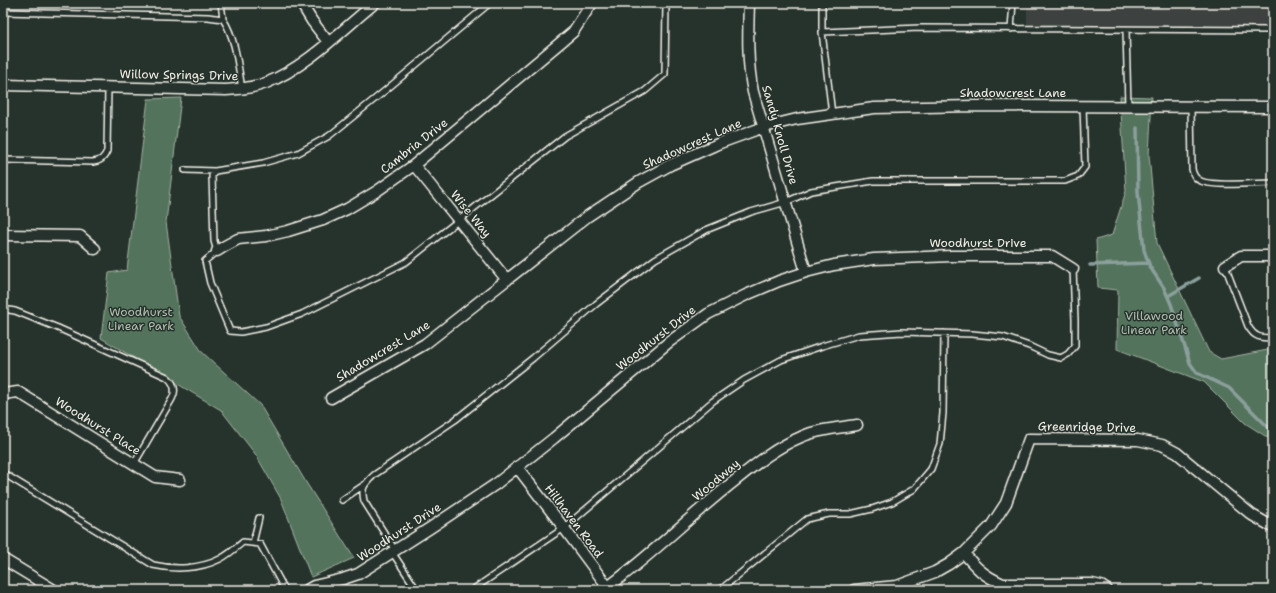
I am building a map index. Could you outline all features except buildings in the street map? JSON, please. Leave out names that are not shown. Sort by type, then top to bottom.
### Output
[{"type":"street","points":[[301,3],[312,21],[328,42]]},
{"type":"street","name":"Willow Springs Drive","points":[[3,85],[226,90],[242,89],[266,83],[296,68],[374,3]]},
{"type":"street","name":"Cambria Drive","points":[[217,251],[238,239],[288,231],[323,220],[347,209],[377,191],[414,165],[573,32],[592,3]]},
{"type":"street","name":"Sandy Knoll Drive","points":[[749,3],[749,74],[806,272]]},
{"type":"street","name":"Shadowcrest Lane","points":[[331,398],[425,344],[588,216],[639,182],[670,165],[720,143],[764,127],[797,118],[874,108],[1084,106],[1273,107]]},
{"type":"street","name":"Wise Way","points":[[414,165],[507,280]]},
{"type":"street","points":[[3,235],[80,236],[95,249]]},
{"type":"street","name":"Woodhurst Drive","points":[[307,590],[314,586],[358,574],[496,484],[554,438],[668,342],[708,314],[746,295],[806,272],[834,265],[874,259],[952,256],[1052,256],[1073,269]]},
{"type":"street","points":[[1225,266],[1241,256],[1273,256]]},
{"type":"street","name":"Woodhurst Place","points":[[3,394],[18,392],[155,478],[180,480]]},
{"type":"street","name":"Woodway","points":[[607,589],[720,492],[784,445],[817,432],[857,425]]},
{"type":"street","name":"Greenridge Drive","points":[[854,590],[897,586],[935,572],[964,553],[991,526],[1006,503],[1029,439],[1138,440],[1162,444],[1177,453],[1252,515],[1273,527]]},
{"type":"street","name":"Hillhaven Road","points":[[517,467],[564,528],[607,589]]},
{"type":"street","points":[[964,553],[977,570],[989,578],[1003,584],[1092,584],[1101,586],[1107,590]]},
{"type":"street","points":[[4,562],[54,590]]},
{"type":"lane","points":[[221,3],[223,19],[229,27],[234,47],[242,89]]},
{"type":"lane","points":[[185,170],[215,171],[263,163],[298,153],[329,136],[490,3]]},
{"type":"lane","points":[[215,171],[212,176],[212,183],[214,241],[217,251],[205,261],[210,283],[230,331],[241,332],[266,327],[302,314],[406,262],[565,136],[645,91],[665,74],[666,3]]},
{"type":"lane","points":[[822,3],[822,32],[832,114]]},
{"type":"lane","points":[[1011,29],[1013,3]]},
{"type":"lane","points":[[3,12],[208,17],[223,19]]},
{"type":"lane","points":[[822,32],[920,28],[1273,30]]},
{"type":"lane","points":[[1126,30],[1128,106]]},
{"type":"lane","points":[[3,160],[93,162],[99,161],[105,157],[107,151],[108,87]]},
{"type":"lane","points":[[342,500],[364,485],[374,475],[455,420],[533,358],[596,304],[655,259],[706,230],[751,212],[786,202],[811,191],[873,181],[1065,180],[1078,176],[1085,167],[1084,106]]},
{"type":"lane","points":[[1191,106],[1192,169],[1193,175],[1199,181],[1225,184],[1273,183]]},
{"type":"lane","points":[[1225,266],[1252,333],[1258,337],[1265,338],[1273,336]]},
{"type":"lane","points":[[472,590],[564,528],[714,401],[744,380],[781,360],[822,346],[859,336],[902,332],[972,334],[1003,337],[1029,346],[1048,355],[1061,358],[1068,354],[1075,346],[1073,269]]},
{"type":"lane","points":[[3,309],[14,311],[58,328],[167,377],[173,382],[175,394],[134,464]]},
{"type":"lane","points":[[720,590],[807,519],[829,514],[850,514],[872,509],[892,502],[914,489],[931,469],[940,444],[943,413],[944,333]]},
{"type":"lane","points":[[3,473],[153,565],[178,568],[200,566],[221,559],[243,542],[260,544],[285,590]]},
{"type":"lane","points":[[364,485],[362,492],[364,501],[417,590]]},
{"type":"lane","points":[[253,543],[259,518]]},
{"type":"path","points":[[355,585],[358,590]]},
{"type":"shaded area","points":[[1027,3],[1273,3],[1273,28],[1027,26]]},
{"type":"green space","name":"Villawood Linear Park","points":[[1120,96],[1152,97],[1149,155],[1157,243],[1209,352],[1221,359],[1273,349],[1273,441],[1245,423],[1204,382],[1117,349],[1118,290],[1098,288],[1096,240],[1112,235],[1126,191]]},
{"type":"green space","name":"Woodhurst Linear Park","points":[[181,98],[166,222],[179,316],[202,352],[260,405],[307,484],[354,558],[311,577],[281,499],[256,455],[221,410],[101,338],[109,273],[127,270],[148,99]]},
{"type":"waterway","points":[[1137,128],[1138,192],[1144,250],[1150,267],[1164,288],[1171,304],[1190,363],[1197,373],[1229,388],[1273,432]]},
{"type":"waterway","points":[[1090,265],[1149,263]]},
{"type":"waterway","points":[[1168,296],[1199,278]]}]
